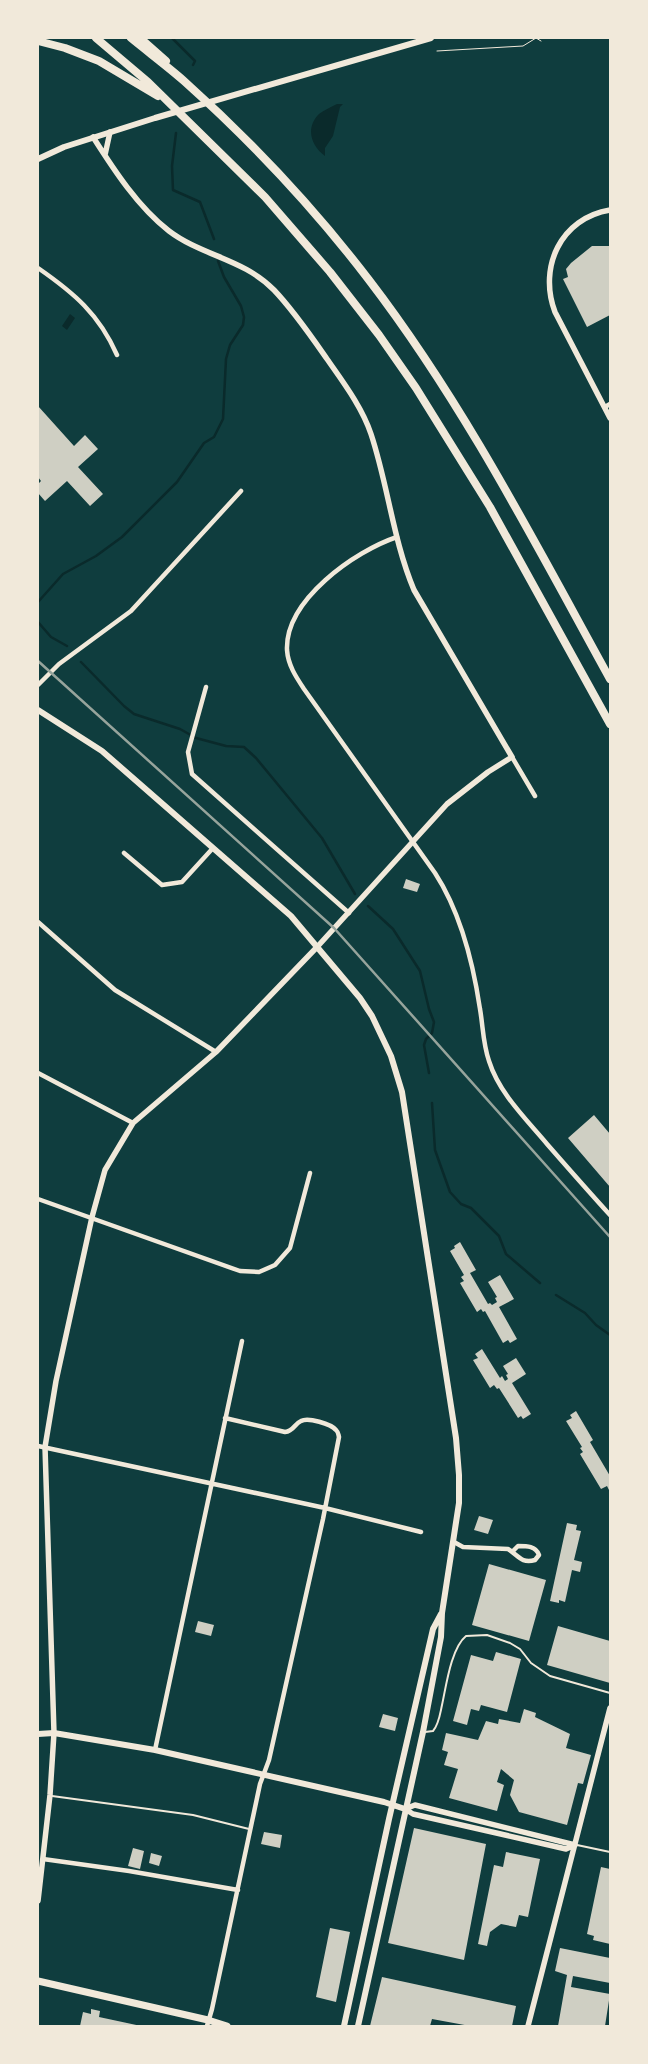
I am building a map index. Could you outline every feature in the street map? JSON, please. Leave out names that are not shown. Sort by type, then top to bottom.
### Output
[{"type":"highway","points":[[96,38],[145,79],[202,133],[270,203],[330,272],[379,335],[416,388],[490,507],[610,724]]},
{"type":"highway","points":[[130,38],[182,80],[228,122],[275,170],[335,238],[380,295],[447,393],[482,449],[610,679]]},
{"type":"highway","points":[[140,38],[166,61],[182,80]]},
{"type":"highway","points":[[38,41],[65,48],[99,61],[165,100]]},
{"type":"main road","points":[[38,159],[64,147],[155,118],[431,38]]},
{"type":"main road","points":[[38,710],[102,751],[291,916],[318,946],[372,1016],[392,1056],[402,1092],[458,1454],[459,1503],[442,1613],[441,1637],[423,1732],[358,2026]]},
{"type":"main road","points":[[344,2026],[392,1804],[433,1629],[442,1613]]},
{"type":"main road","points":[[38,1734],[54,1734],[155,1750],[405,1808]]},
{"type":"main road","points":[[38,1981],[207,2023],[227,2026]]},
{"type":"street","points":[[105,155],[110,132]]},
{"type":"street","points":[[93,138],[136,196],[169,231],[244,267],[258,276],[278,294],[338,376],[367,423],[405,567],[422,606],[535,796]]},
{"type":"street","points":[[610,210],[585,219],[566,234],[555,251],[549,280],[550,295],[556,312],[608,406],[610,418]]},
{"type":"street","points":[[38,268],[67,288],[82,302],[102,327],[117,356]]},
{"type":"street","points":[[38,686],[58,664],[131,611],[241,491]]},
{"type":"street","points":[[397,537],[359,555],[340,568],[321,586],[301,610],[292,625],[288,636],[287,652],[290,665],[296,677],[446,890],[464,936],[474,973],[486,1052],[498,1081],[529,1123],[610,1215]]},
{"type":"street","points":[[206,687],[188,752],[192,774],[349,913]]},
{"type":"street","points":[[38,1901],[50,1795],[54,1734],[45,1447],[56,1381],[92,1218],[105,1170],[133,1123],[216,1052],[349,913],[446,804],[488,772],[512,757]]},
{"type":"street","points":[[124,853],[162,885],[182,882],[213,848]]},
{"type":"street","points":[[38,922],[115,990],[216,1052]]},
{"type":"street","points":[[38,1073],[133,1123]]},
{"type":"street","points":[[38,1199],[240,1271],[259,1272],[275,1265],[290,1248],[310,1173]]},
{"type":"street","points":[[155,1750],[242,1341]]},
{"type":"street","points":[[207,2023],[212,2009],[251,1830],[269,1760],[339,1437],[335,1429],[306,1419],[285,1432],[225,1418]]},
{"type":"street","points":[[38,1446],[325,1508],[421,1532]]},
{"type":"street","points":[[454,1542],[463,1548],[493,1547],[508,1549],[517,1558],[528,1561],[535,1560],[539,1555],[538,1551],[533,1548],[518,1546],[512,1552]]},
{"type":"street","points":[[528,2026],[610,1708]]},
{"type":"street","points":[[405,1808],[415,1805],[575,1845]]},
{"type":"street","points":[[405,1808],[413,1814],[508,1837],[566,1849],[575,1845]]},
{"type":"street","points":[[43,1859],[138,1872],[238,1890]]},
{"type":"lane","points":[[423,1732],[432,1731],[438,1724],[447,1680],[457,1648],[466,1636],[487,1635],[510,1643],[520,1649],[531,1663],[550,1676],[610,1693]]},
{"type":"lane","points":[[50,1795],[192,1815],[251,1830]]},
{"type":"lane","points":[[575,1845],[610,1852]]},
{"type":"path","points":[[437,51],[523,46],[536,38],[541,41]]},
{"type":"water","points":[[337,104],[343,104],[340,107],[333,136],[325,148],[325,156],[313,142],[312,125],[319,114]]},
{"type":"water","points":[[70,314],[75,318],[67,330],[62,326]]},
{"type":"building","points":[[592,246],[610,246],[610,315],[587,327],[563,279],[568,277],[566,269],[571,263]]},
{"type":"building","points":[[38,406],[74,446],[85,435],[98,449],[78,467],[103,494],[90,506],[67,481],[45,501],[38,493],[38,484],[41,481],[38,477]]},
{"type":"building","points":[[406,879],[420,884],[417,892],[403,888]]},
{"type":"building","points":[[594,1115],[610,1134],[610,1187],[568,1138]]},
{"type":"building","points":[[460,1242],[476,1270],[470,1273],[488,1304],[492,1305],[497,1302],[495,1298],[497,1297],[488,1282],[500,1275],[514,1299],[499,1307],[517,1339],[510,1343],[508,1340],[503,1343],[485,1311],[483,1312],[481,1309],[477,1312],[460,1283],[464,1281],[461,1277],[464,1275],[450,1251]]},
{"type":"building","points":[[482,1349],[500,1378],[502,1376],[505,1381],[508,1379],[506,1375],[508,1374],[503,1366],[516,1358],[526,1374],[512,1383],[531,1414],[523,1419],[521,1416],[518,1418],[499,1388],[497,1389],[494,1385],[490,1388],[473,1360],[478,1358],[475,1354]]},
{"type":"building","points":[[576,1411],[593,1440],[590,1442],[610,1476],[610,1492],[607,1486],[601,1489],[580,1454],[583,1452],[580,1448],[582,1447],[566,1421],[572,1418],[570,1415]]},
{"type":"building","points":[[479,1516],[493,1520],[488,1534],[474,1530]]},
{"type":"building","points":[[567,1523],[577,1525],[576,1530],[581,1531],[574,1560],[582,1562],[580,1572],[572,1570],[565,1602],[559,1600],[559,1603],[550,1601]]},
{"type":"building","points":[[489,1564],[546,1580],[529,1641],[472,1625]]},
{"type":"building","points":[[198,1621],[214,1625],[211,1636],[195,1632]]},
{"type":"building","points":[[558,1626],[610,1641],[610,1683],[547,1665]]},
{"type":"building","points":[[496,1652],[521,1659],[507,1712],[481,1705],[479,1711],[471,1709],[467,1725],[453,1721],[471,1655],[493,1661]]},
{"type":"building","points":[[524,1709],[536,1713],[535,1717],[570,1734],[566,1748],[591,1755],[583,1784],[578,1783],[567,1825],[519,1812],[510,1795],[514,1780],[501,1769],[497,1782],[504,1785],[497,1811],[449,1798],[458,1769],[444,1765],[448,1752],[442,1750],[446,1733],[478,1740],[486,1721],[498,1724],[499,1719],[520,1723]]},
{"type":"building","points":[[383,1714],[398,1718],[395,1731],[379,1727]]},
{"type":"building","points":[[414,1828],[486,1844],[464,1960],[388,1943]]},
{"type":"building","points":[[264,1832],[282,1835],[280,1848],[261,1844]]},
{"type":"building","points":[[133,1848],[144,1851],[140,1869],[128,1866]]},
{"type":"building","points":[[506,1852],[540,1859],[528,1917],[519,1915],[516,1927],[501,1924],[490,1932],[487,1946],[478,1944],[494,1865],[503,1867]]},
{"type":"building","points":[[151,1853],[162,1856],[159,1866],[149,1863]]},
{"type":"building","points":[[601,1867],[610,1869],[610,1944],[593,1940],[594,1936],[587,1934]]},
{"type":"building","points":[[330,1928],[350,1932],[336,2002],[316,1997]]},
{"type":"building","points":[[560,1948],[610,1958],[610,1983],[573,1976],[571,1987],[610,1994],[605,2026],[558,2026],[567,1975],[555,1971]]},
{"type":"building","points":[[382,1977],[516,2006],[512,2026],[470,2026],[432,2019],[430,2026],[370,2026]]},
{"type":"building","points":[[91,2009],[100,2011],[99,2017],[141,2026],[80,2026],[83,2012],[91,2014]]},
{"type":"waterway","points":[[172,38],[195,61],[193,65]]},
{"type":"waterway","points":[[176,133],[172,166],[173,190],[200,202],[214,239]]},
{"type":"waterway","points":[[38,602],[63,574],[96,556],[122,537],[177,482],[204,443],[214,437],[223,419],[226,359],[230,345],[243,325],[244,317],[241,306],[224,277],[218,261]]},
{"type":"waterway","points":[[38,622],[51,637],[67,646]]},
{"type":"waterway","points":[[81,662],[134,714],[180,729],[196,738],[226,746],[244,747],[256,758],[322,838],[355,894]]},
{"type":"waterway","points":[[368,906],[393,929],[420,971],[434,1022],[432,1033],[426,1039],[424,1045],[429,1073]]},
{"type":"waterway","points":[[432,1103],[435,1150],[450,1192],[461,1204],[471,1208],[499,1236],[506,1254],[540,1283]]},
{"type":"waterway","points":[[556,1295],[585,1313],[596,1325],[610,1335]]},
{"type":"railway","points":[[38,661],[334,928],[610,1237]]}]
